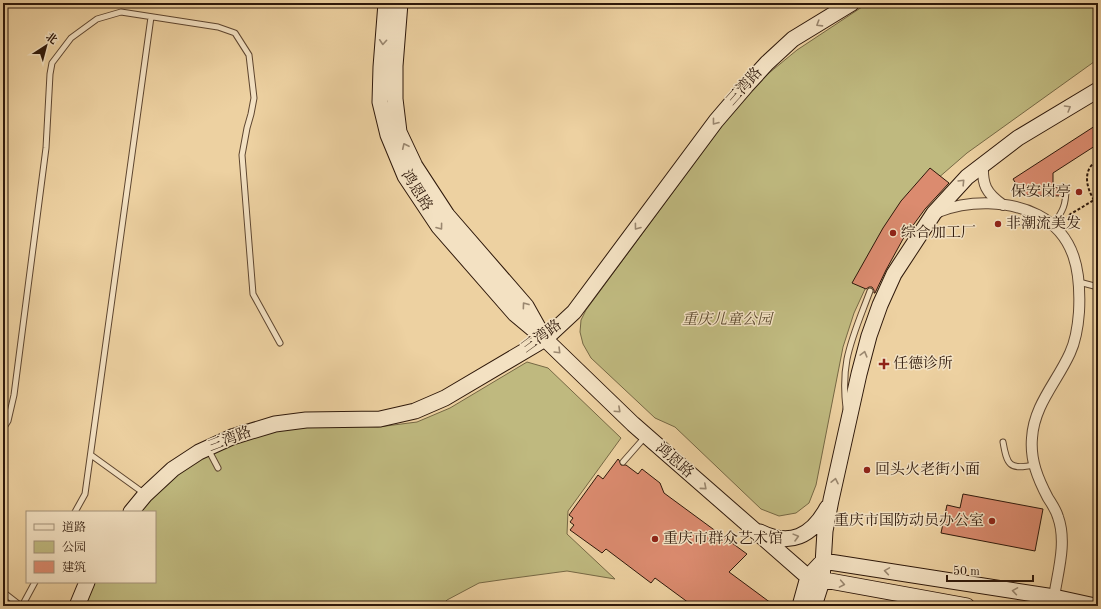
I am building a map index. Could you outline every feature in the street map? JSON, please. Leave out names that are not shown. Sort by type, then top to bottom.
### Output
[{"type":"main road","name":"鸿恩路","points":[[386,3],[380,102],[388,135],[405,176],[439,227],[515,314],[545,339],[633,424],[746,525],[815,579]]},
{"type":"main road","name":"鸿恩路","points":[[400,3],[394,66],[395,99],[399,132],[415,166],[447,216],[526,306],[545,339]]},
{"type":"main road","name":"三湾路","points":[[132,511],[145,495],[172,469],[199,452],[232,437],[275,424],[306,420],[380,419],[416,412],[445,398],[545,339],[574,312],[716,121],[767,63],[793,39],[852,3]]},
{"type":"main road","points":[[800,606],[823,561],[825,531],[859,374],[869,336],[880,305],[894,274],[934,213],[967,177],[1018,138],[1098,90]]},
{"type":"main road","points":[[746,525],[768,536],[784,539],[797,538],[809,532],[816,524],[831,500]]},
{"type":"main road","points":[[825,531],[828,542],[833,551],[841,558],[854,565]]},
{"type":"main road","points":[[823,561],[1054,597],[1095,606]]},
{"type":"main road","points":[[814,606],[815,579]]},
{"type":"main road","points":[[815,579],[967,606]]},
{"type":"main road","points":[[76,606],[87,583]]},
{"type":"street","points":[[983,164],[982,176],[985,187],[992,197],[1003,205]]},
{"type":"street","points":[[934,213],[964,204],[1003,205],[1018,208],[1035,214],[1053,224],[1062,234],[1074,256],[1078,272],[1080,296],[1074,342],[1070,354],[1045,396],[1036,418],[1032,436],[1031,454],[1034,465],[1044,489],[1058,515],[1061,528],[1062,542],[1054,597]]},
{"type":"lane","points":[[3,17],[4,3]]},
{"type":"lane","points":[[3,429],[8,421],[14,395],[46,148],[50,74],[52,63],[71,38],[97,19],[120,12],[218,26],[236,34],[249,55],[254,98],[242,154],[253,294],[280,342]]},
{"type":"lane","points":[[76,511],[85,494],[91,455],[151,17]]},
{"type":"lane","points":[[1053,224],[1065,205],[1066,188]]},
{"type":"lane","points":[[1079,282],[1098,287]]},
{"type":"lane","points":[[847,425],[844,387],[847,359],[853,335],[870,291]]},
{"type":"lane","points":[[623,462],[646,436]]},
{"type":"lane","points":[[1003,442],[1005,453],[1010,464],[1020,468],[1034,465]]},
{"type":"lane","points":[[208,448],[218,468]]},
{"type":"lane","points":[[91,455],[145,495]]},
{"type":"lane","points":[[3,592],[21,606],[34,583]]},
{"type":"path","points":[[1098,160],[1094,162],[1087,176],[1089,192],[1094,200],[1098,202]]},
{"type":"path","points":[[1085,206],[1094,200]]},
{"type":"green space","name":"重庆儿童公园","points":[[868,3],[1098,3],[1098,59],[967,153],[937,179],[871,276],[854,313],[843,347],[816,485],[809,503],[796,513],[779,516],[761,509],[675,427],[655,418],[591,358],[583,344],[580,332],[581,320],[586,310],[735,108],[769,73],[797,50]]},
{"type":"green space","points":[[527,362],[548,368],[621,438],[568,511],[567,534],[615,579],[567,571],[479,583],[447,600],[441,606],[84,606],[94,583],[156,583],[156,511],[140,511],[176,473],[233,441],[306,424],[378,427],[417,422],[450,408]]},
{"type":"building","points":[[1098,124],[1098,144],[1053,173],[1053,186],[1062,190],[1062,196],[1023,195],[1013,179]]},
{"type":"building","name":"综合加工厂","points":[[930,168],[949,183],[925,209],[903,239],[875,293],[872,287],[866,289],[852,283],[883,228],[901,201]]},
{"type":"building","name":"重庆市群众艺术馆","points":[[618,459],[621,465],[626,465],[638,474],[642,469],[660,483],[664,493],[747,554],[729,572],[775,606],[693,606],[655,578],[651,583],[606,549],[602,553],[570,530],[574,525],[570,522],[573,518],[569,515],[598,475],[603,479]]},
{"type":"building","name":"重庆市国防动员办公室","points":[[963,494],[1043,509],[1035,551],[941,533],[947,505],[960,508]]},
{"type":"place","name":"保安岗亭","points":[[1079,192]]},
{"type":"place","name":"非潮流美发","points":[[998,224]]},
{"type":"place","name":"综合加工厂","points":[[893,233]]},
{"type":"place","name":"任德诊所","points":[[884,364]]},
{"type":"place","name":"回头火老街小面","points":[[867,470]]},
{"type":"place","name":"重庆市国防动员办公室","points":[[992,521]]},
{"type":"place","name":"重庆市群众艺术馆","points":[[655,539]]}]
